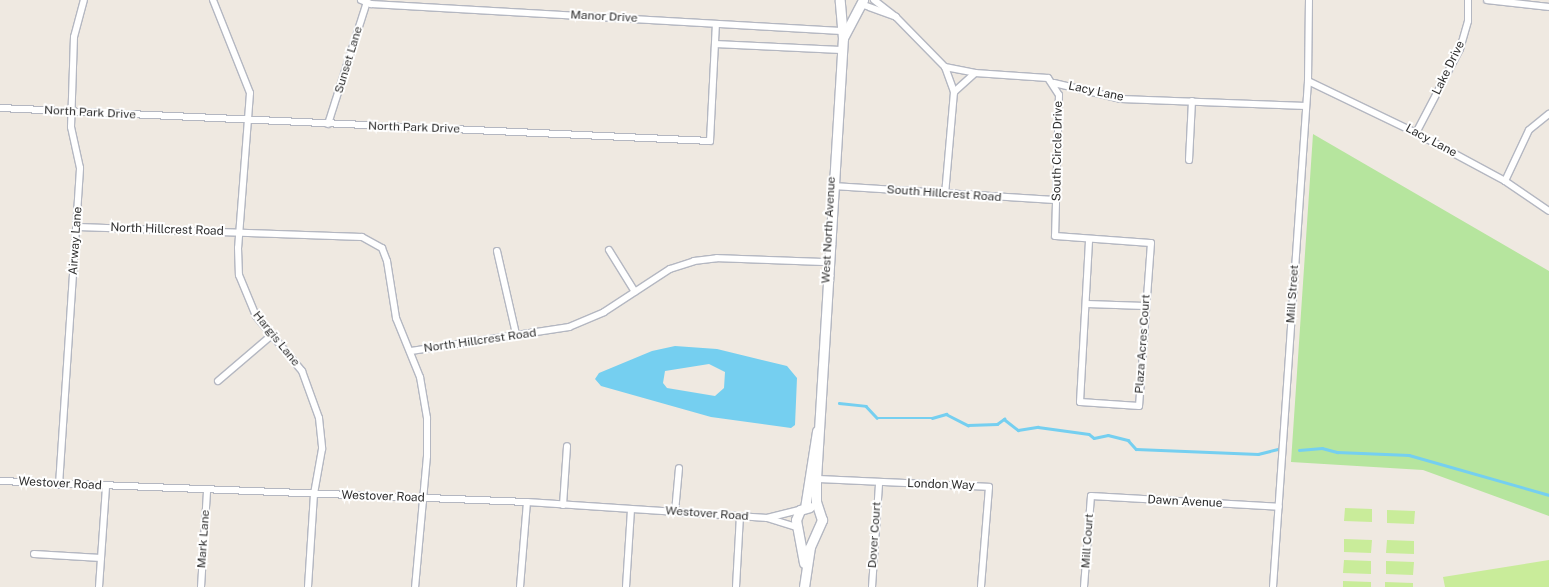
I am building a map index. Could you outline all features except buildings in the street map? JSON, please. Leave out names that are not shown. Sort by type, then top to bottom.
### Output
[{"type":"main road","name":"West North Avenue","points":[[841,2],[850,9],[861,4]]},
{"type":"main road","name":"West North Avenue","points":[[804,587],[805,570],[817,531],[822,524],[819,512],[816,479],[818,424],[842,34],[841,2]]},
{"type":"main road","name":"West North Avenue","points":[[842,34],[861,4]]},
{"type":"main road","name":"West North Avenue","points":[[805,570],[796,520],[802,509],[818,424]]},
{"type":"main road","points":[[802,509],[819,512]]},
{"type":"main road","points":[[797,527],[804,533],[817,531]]},
{"type":"street","name":"Airway Lane","points":[[59,485],[78,226],[80,168],[73,142],[72,112],[74,37],[84,0]]},
{"type":"street","name":"Hargis Lane","points":[[213,0],[247,81],[250,121],[238,261],[243,290],[256,316],[299,366],[316,402],[322,449],[314,494],[308,587]]},
{"type":"street","points":[[874,0],[896,17],[945,67],[954,92],[944,195]]},
{"type":"street","name":"Mill Street","points":[[1273,587],[1308,81],[1309,0]]},
{"type":"street","name":"Lake Drive","points":[[1416,133],[1460,49],[1468,21],[1468,0]]},
{"type":"street","points":[[1486,0],[1549,7]]},
{"type":"street","name":"Manor Drive","points":[[364,1],[716,24],[842,34]]},
{"type":"street","name":"Sunset Lane","points":[[328,124],[364,1]]},
{"type":"street","points":[[861,4],[896,17]]},
{"type":"street","name":"North Park Drive","points":[[0,108],[250,121],[710,141],[716,24]]},
{"type":"street","points":[[715,44],[841,50]]},
{"type":"street","points":[[945,67],[975,73],[1042,75],[1054,83]]},
{"type":"street","points":[[954,92],[975,73]]},
{"type":"street","name":"Lacy Lane","points":[[1308,81],[1416,133],[1505,181],[1549,211]]},
{"type":"street","name":"Lacy Lane","points":[[1054,83],[1121,99],[1306,106]]},
{"type":"street","name":"South Circle Drive","points":[[1054,83],[1059,94],[1055,236]]},
{"type":"street","points":[[1189,160],[1192,101]]},
{"type":"street","points":[[1505,181],[1529,130],[1549,114]]},
{"type":"street","name":"South Hillcrest Road","points":[[832,186],[944,195],[1056,200]]},
{"type":"street","name":"North Hillcrest Road","points":[[78,226],[362,237],[376,242],[385,254],[395,311],[411,351],[569,327],[604,312],[670,270],[694,261],[717,258],[827,262]]},
{"type":"street","name":"Plaza Acres Court","points":[[1055,236],[1089,240],[1151,243],[1145,306],[1139,406],[1080,402],[1087,304],[1089,240]]},
{"type":"street","points":[[609,250],[635,292]]},
{"type":"street","points":[[497,251],[516,334]]},
{"type":"street","points":[[1087,304],[1145,306]]},
{"type":"street","points":[[218,381],[273,334]]},
{"type":"street","points":[[411,351],[427,418],[427,456],[421,498],[415,587]]},
{"type":"street","points":[[563,505],[567,446]]},
{"type":"street","points":[[675,512],[679,468]]},
{"type":"street","name":"London Way","points":[[816,479],[989,487],[981,587]]},
{"type":"street","name":"Westover Road","points":[[0,481],[207,491],[527,502],[767,518],[797,527]]},
{"type":"street","name":"Dover Court","points":[[872,587],[879,482]]},
{"type":"street","points":[[99,587],[106,486]]},
{"type":"street","name":"Mark Lane","points":[[201,587],[207,491]]},
{"type":"street","name":"Dawn Avenue","points":[[1091,496],[1279,507]]},
{"type":"street","name":"Mill Court","points":[[1084,587],[1091,496]]},
{"type":"street","points":[[520,587],[527,502]]},
{"type":"street","points":[[626,587],[631,509]]},
{"type":"street","name":"Westover Road","points":[[767,518],[802,509]]},
{"type":"street","points":[[736,587],[740,516]]},
{"type":"street","points":[[34,554],[101,558]]},
{"type":"green space","points":[[1313,134],[1549,271],[1549,516],[1423,470],[1291,462]]},
{"type":"green space","points":[[1345,508],[1372,509],[1372,522],[1344,521]]},
{"type":"green space","points":[[1387,510],[1415,511],[1414,524],[1387,523]]},
{"type":"green space","points":[[1344,539],[1372,540],[1371,553],[1344,552]]},
{"type":"green space","points":[[1387,540],[1414,541],[1414,554],[1386,553]]},
{"type":"green space","points":[[1344,560],[1371,561],[1371,574],[1343,573]]},
{"type":"green space","points":[[1549,560],[1549,587],[1445,587],[1443,577]]},
{"type":"green space","points":[[1386,561],[1414,562],[1413,575],[1386,574]]},
{"type":"green space","points":[[1343,581],[1371,582],[1371,587],[1343,587]]},
{"type":"green space","points":[[1385,582],[1413,583],[1413,587],[1385,587]]},
{"type":"water","points":[[675,346],[717,349],[787,366],[797,378],[795,425],[791,428],[711,417],[601,386],[595,379],[599,373],[652,351]],"holes":[[[709,364],[725,372],[724,388],[715,396],[667,388],[663,383],[665,371]]]},
{"type":"waterway","points":[[839,403],[866,406],[877,418],[932,418],[946,414],[968,425],[997,424],[1004,419],[1018,430],[1038,427],[1089,434],[1094,438],[1108,435],[1128,440],[1136,449],[1258,454],[1278,449]]},
{"type":"waterway","points":[[1299,450],[1322,448],[1337,452],[1409,455],[1549,495]]}]
